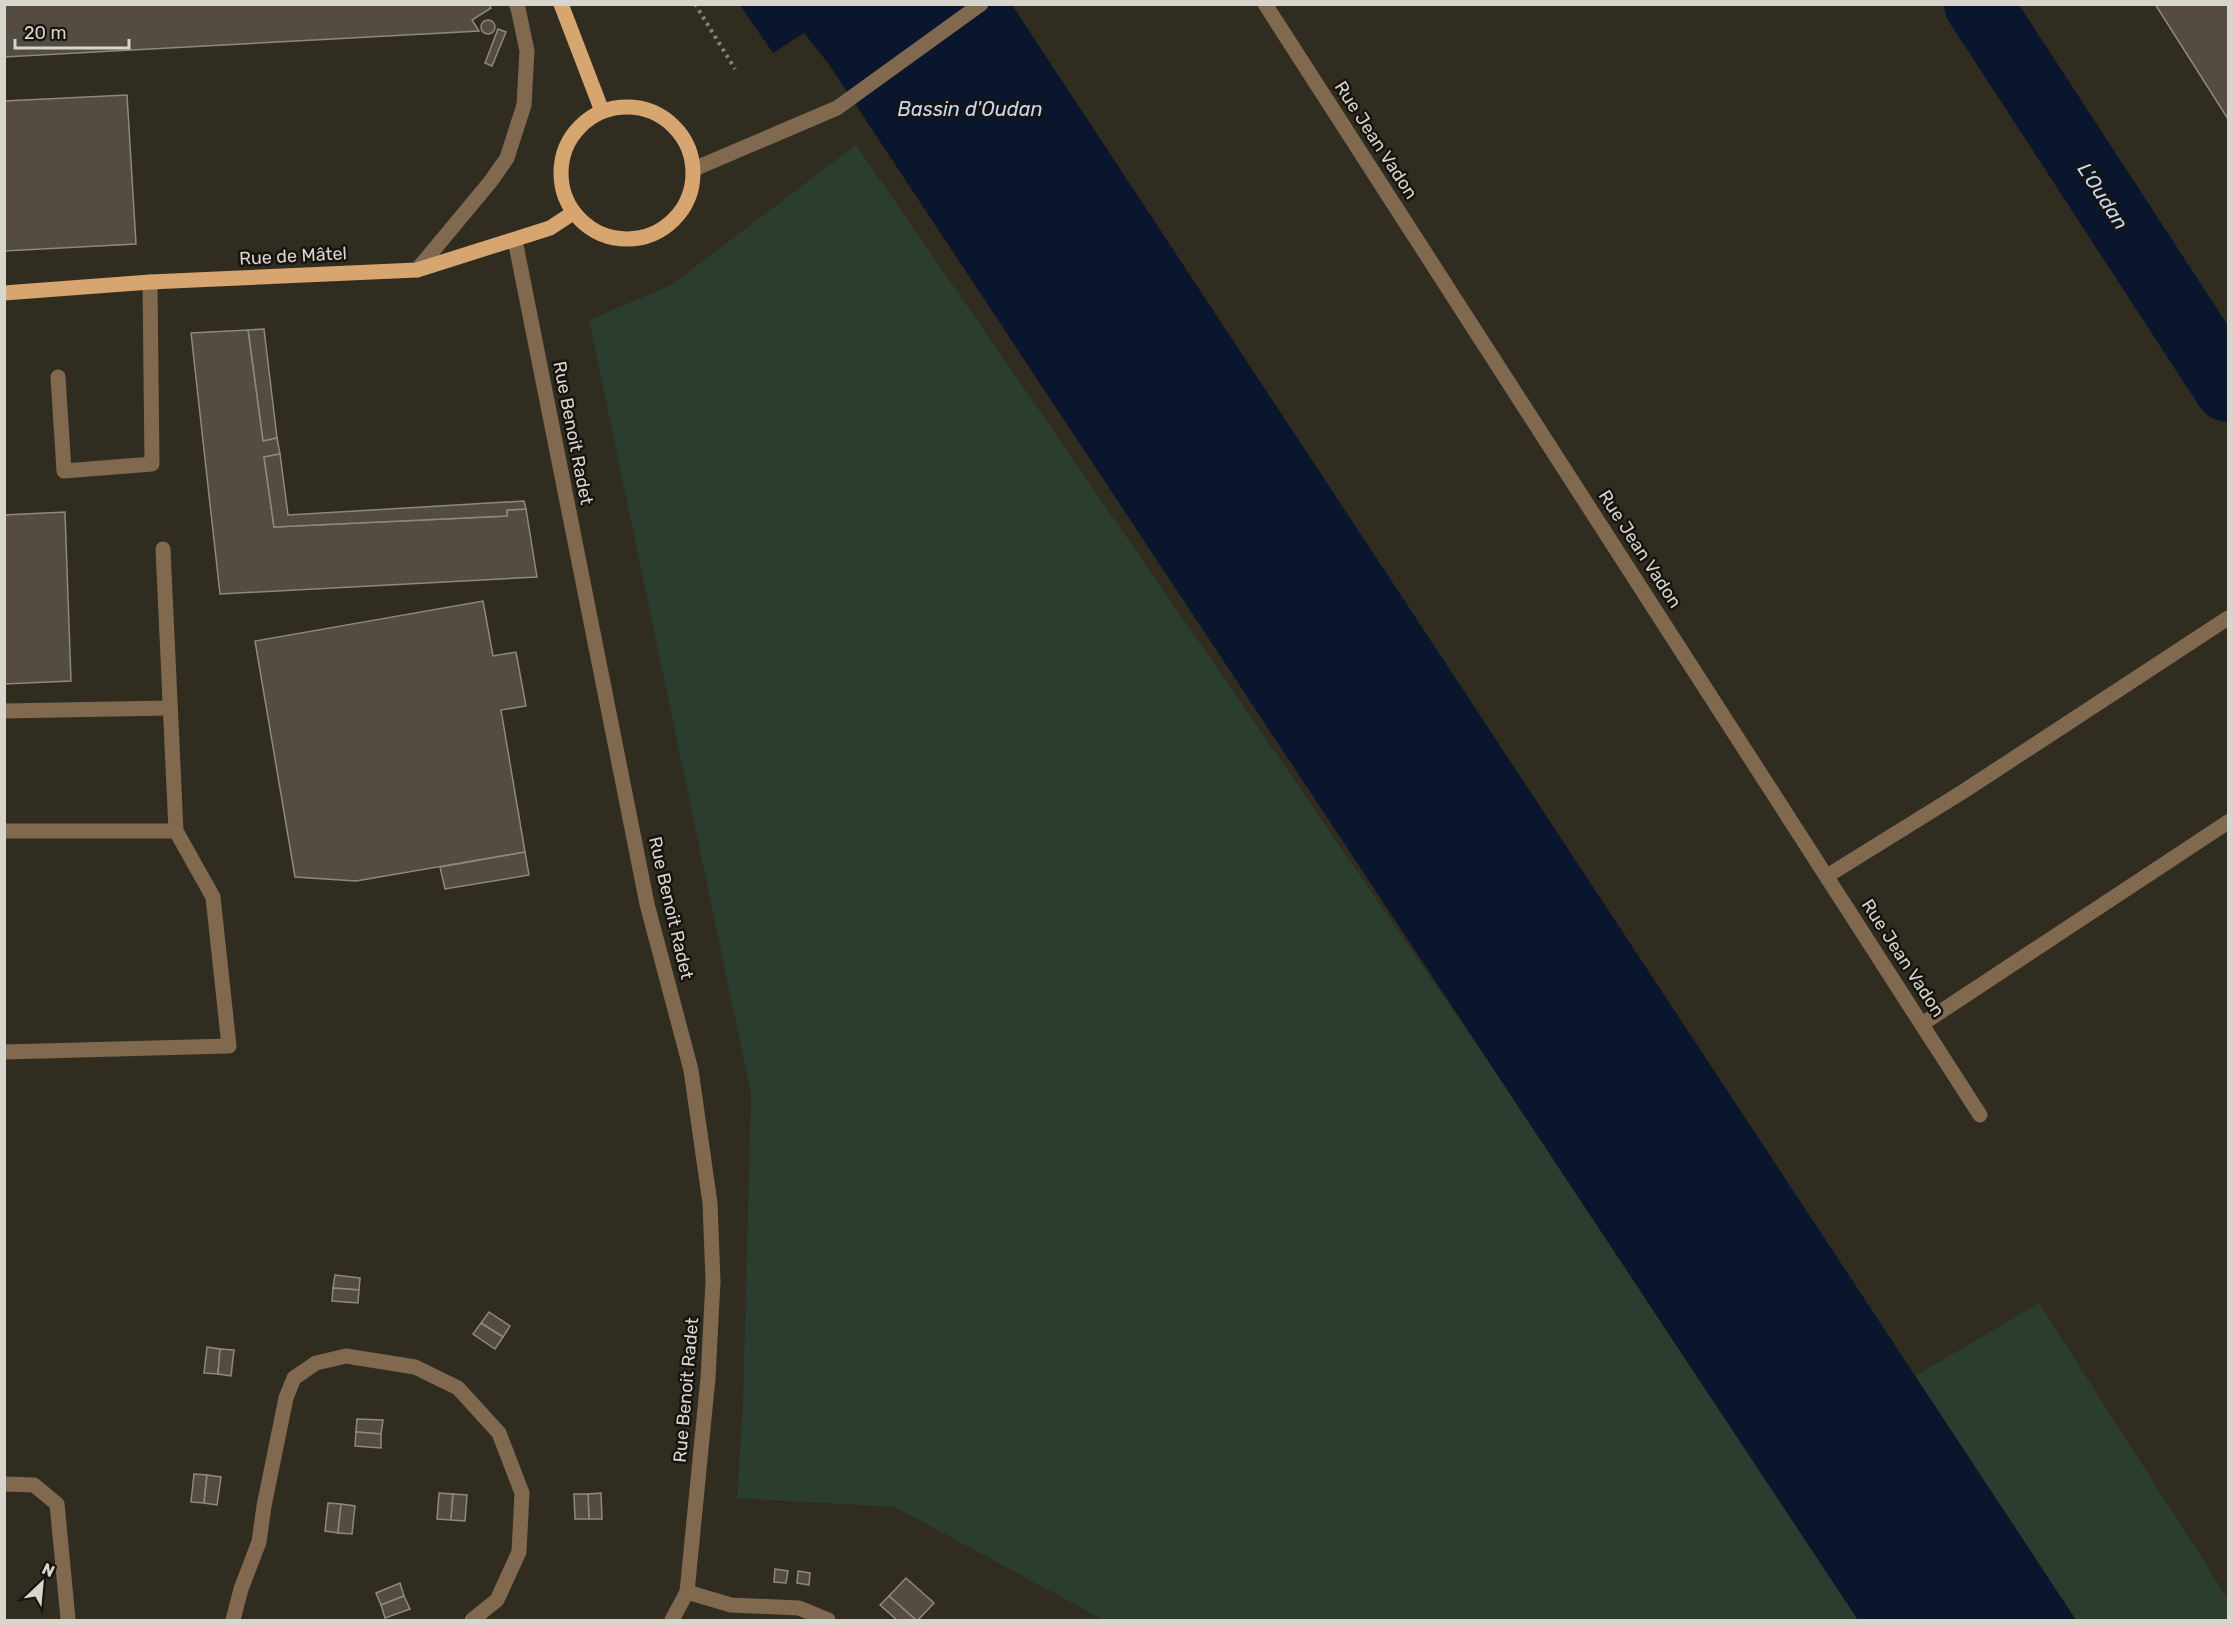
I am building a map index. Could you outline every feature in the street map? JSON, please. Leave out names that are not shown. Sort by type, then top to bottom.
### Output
[{"type":"main road","points":[[561,4],[602,111]]},
{"type":"main road","points":[[633,106],[663,116],[685,139],[694,169],[688,202],[666,228],[634,240],[600,235],[573,213],[561,185],[563,155],[577,128],[602,111],[633,106]]},
{"type":"main road","name":"Rue de Mâtel","points":[[4,293],[150,282],[417,270],[550,228],[573,213]]},
{"type":"street","points":[[417,270],[491,181],[507,158],[524,105],[527,51],[516,4]]},
{"type":"street","points":[[694,169],[837,108],[981,4]]},
{"type":"street","name":"Rue Jean Vadon","points":[[1265,4],[1980,1115]]},
{"type":"street","name":"Rue Benoit Radet","points":[[516,240],[647,904],[690,1070],[710,1203],[713,1281],[708,1378],[687,1592]]},
{"type":"street","points":[[58,377],[64,471],[152,464],[150,282]]},
{"type":"street","points":[[4,1052],[229,1047],[213,897],[176,831],[163,549]]},
{"type":"street","points":[[1827,876],[1964,791],[2229,618]]},
{"type":"street","points":[[4,711],[170,708]]},
{"type":"street","points":[[1922,1024],[2229,822]]},
{"type":"street","points":[[4,831],[176,831]]},
{"type":"street","points":[[233,1620],[241,1589],[260,1542],[264,1506],[286,1398],[294,1378],[316,1363],[346,1356],[416,1367],[458,1388],[499,1433],[522,1493],[519,1552],[497,1600],[472,1620]]},
{"type":"street","points":[[4,1484],[34,1485],[57,1504],[68,1619]]},
{"type":"street","points":[[672,1620],[687,1592],[731,1605],[799,1608],[828,1620]]},
{"type":"path","points":[[695,4],[735,69]]},
{"type":"green space","points":[[856,145],[1486,1058],[1858,1620],[1104,1620],[895,1507],[737,1498],[743,1403],[751,1094],[589,320],[671,285]]},
{"type":"green space","points":[[2039,1303],[2228,1599],[2228,1620],[2076,1620],[1915,1376]]},
{"type":"water","name":"Bassin d'Oudan","points":[[740,5],[1012,5],[2076,1620],[1858,1620],[828,63],[804,33],[773,53]]},
{"type":"building","points":[[4,4],[488,4],[491,8],[472,20],[479,31],[4,57]]},
{"type":"building","points":[[2155,4],[2228,4],[2228,119]]},
{"type":"building","points":[[488,20],[493,22],[495,27],[493,32],[488,34],[483,32],[481,27],[483,22]]},
{"type":"building","points":[[498,29],[506,32],[492,66],[485,63]]},
{"type":"building","points":[[127,95],[136,244],[4,251],[4,101]]},
{"type":"building","points":[[264,329],[277,438],[263,441],[248,330]]},
{"type":"building","points":[[248,330],[263,441],[277,438],[280,454],[264,457],[274,527],[507,516],[507,510],[526,509],[537,577],[220,594],[191,333]]},
{"type":"building","points":[[280,454],[288,515],[524,501],[526,509],[507,510],[507,516],[274,527],[264,457]]},
{"type":"building","points":[[65,512],[71,681],[4,684],[4,515]]},
{"type":"building","points":[[483,601],[493,656],[516,652],[526,706],[501,710],[525,852],[356,881],[295,877],[255,641]]},
{"type":"building","points":[[525,852],[529,875],[445,889],[440,867]]},
{"type":"building","points":[[335,1275],[360,1278],[359,1290],[333,1288]]},
{"type":"building","points":[[333,1288],[359,1290],[358,1303],[332,1301]]},
{"type":"building","points":[[489,1312],[510,1326],[503,1337],[481,1323]]},
{"type":"building","points":[[481,1323],[503,1337],[495,1349],[473,1334]]},
{"type":"building","points":[[207,1347],[220,1349],[218,1374],[204,1373]]},
{"type":"building","points":[[220,1349],[234,1350],[231,1376],[218,1374]]},
{"type":"building","points":[[357,1419],[383,1420],[381,1434],[356,1432]]},
{"type":"building","points":[[356,1432],[381,1434],[381,1448],[355,1446]]},
{"type":"building","points":[[194,1474],[207,1475],[204,1503],[191,1502]]},
{"type":"building","points":[[207,1475],[221,1477],[217,1505],[204,1503]]},
{"type":"building","points":[[439,1493],[453,1494],[451,1520],[437,1519]]},
{"type":"building","points":[[601,1493],[602,1519],[589,1519],[588,1494]]},
{"type":"building","points":[[453,1494],[467,1495],[465,1521],[451,1520]]},
{"type":"building","points":[[574,1494],[588,1494],[589,1519],[575,1519]]},
{"type":"building","points":[[328,1503],[341,1504],[338,1533],[325,1531]]},
{"type":"building","points":[[341,1504],[355,1506],[352,1534],[338,1533]]},
{"type":"building","points":[[775,1569],[788,1571],[786,1583],[774,1582]]},
{"type":"building","points":[[798,1571],[810,1573],[809,1585],[797,1583]]},
{"type":"building","points":[[906,1578],[934,1603],[918,1620],[889,1596]]},
{"type":"building","points":[[400,1583],[404,1596],[381,1605],[376,1593]]},
{"type":"building","points":[[404,1596],[410,1609],[385,1618],[381,1605]]},
{"type":"building","points":[[889,1596],[916,1620],[897,1620],[880,1605]]},
{"type":"waterway","name":"L'Oudan","points":[[1978,4],[2228,388]]}]
